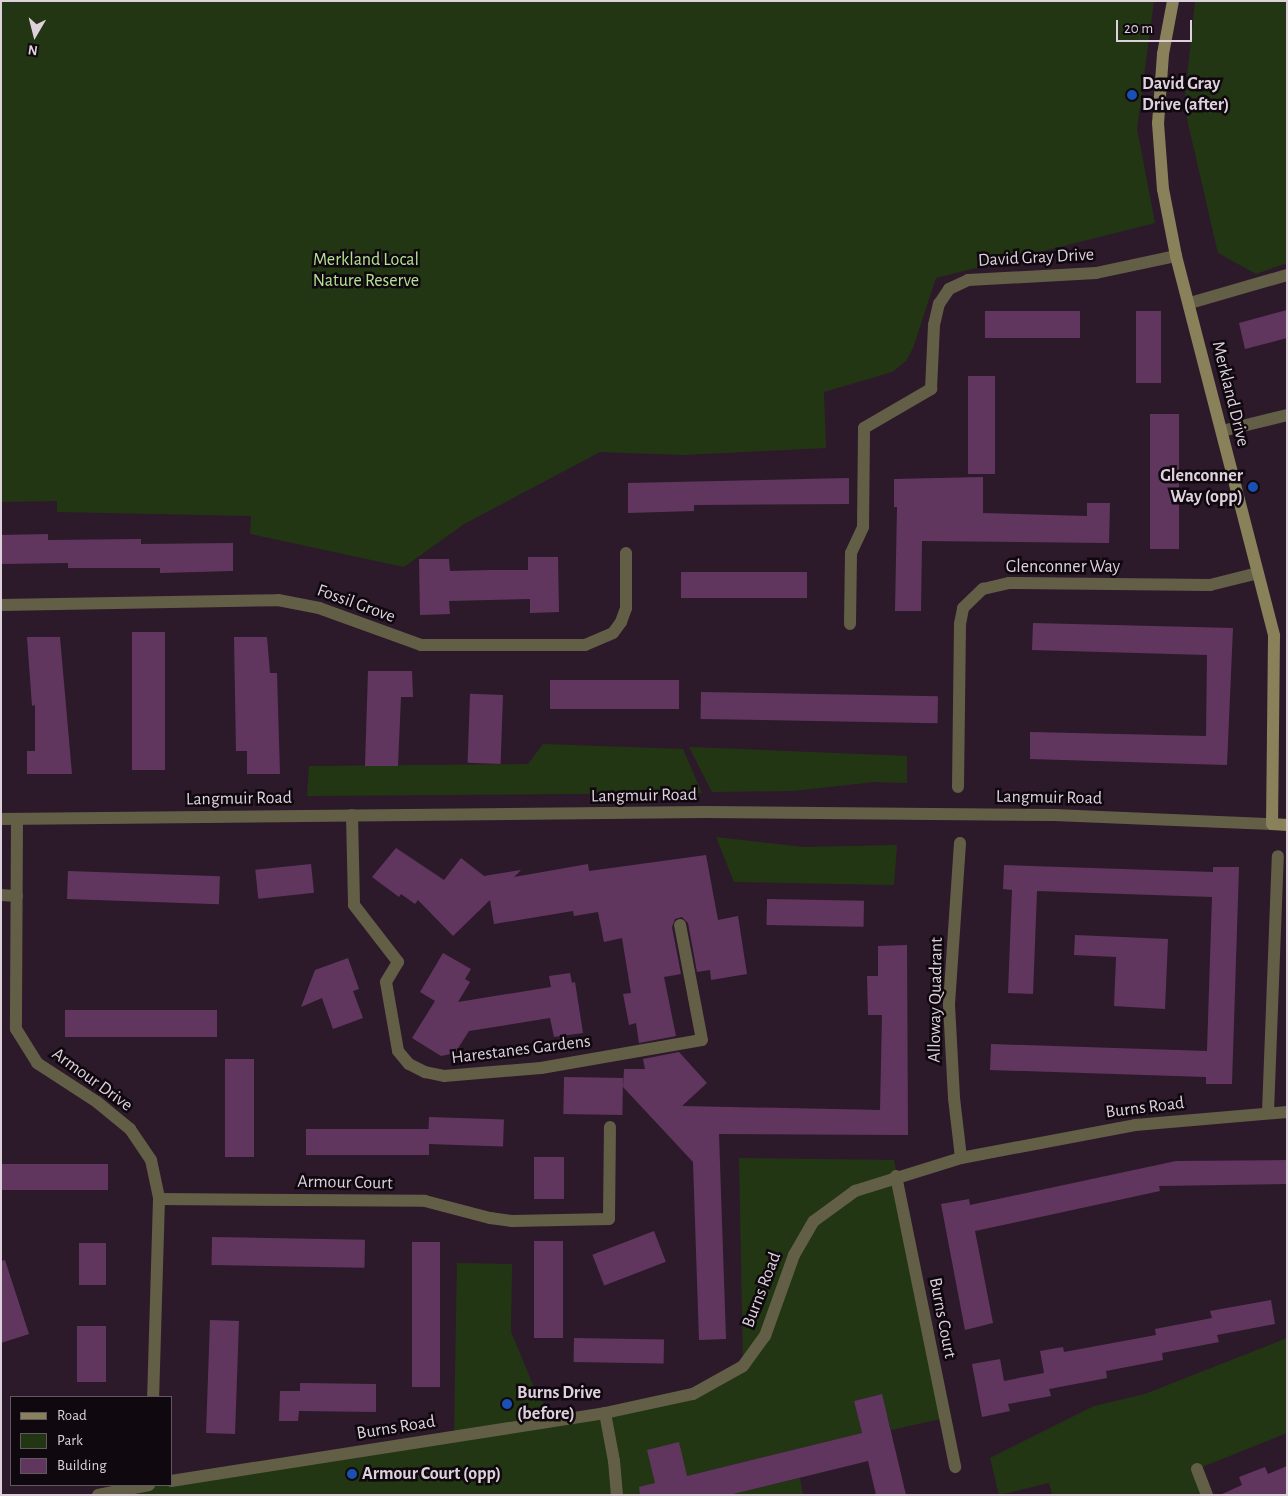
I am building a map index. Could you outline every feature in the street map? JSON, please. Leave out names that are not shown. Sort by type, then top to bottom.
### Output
[{"type":"street","name":"Merkland Drive","points":[[1173,1],[1163,54],[1158,123],[1163,190],[1176,256],[1190,303],[1274,636],[1272,824]]},
{"type":"street","name":"David Gray Drive","points":[[850,624],[851,553],[863,527],[864,428],[931,389],[934,325],[939,304],[949,289],[968,280],[1096,273],[1176,256]]},
{"type":"street","points":[[1190,303],[1287,276]]},
{"type":"street","points":[[1222,431],[1287,415]]},
{"type":"street","name":"Fossil Grove","points":[[1,605],[278,600],[319,608],[421,645],[585,645],[613,633],[621,622],[626,608],[626,553]]},
{"type":"street","name":"Glenconner Way","points":[[958,786],[960,624],[963,608],[983,589],[1009,583],[1210,585],[1258,573]]},
{"type":"street","name":"Langmuir Road","points":[[1,819],[705,812],[1054,815],[1287,825]]},
{"type":"street","name":"Harestanes Gardens","points":[[352,815],[354,905],[398,962],[386,982],[398,1051],[409,1064],[425,1072],[444,1076],[540,1068],[702,1040],[680,925]]},
{"type":"street","name":"Armour Drive","points":[[18,819],[16,1030],[37,1063],[130,1129],[151,1160],[159,1199],[153,1396]]},
{"type":"street","name":"Alloway Quadrant","points":[[960,843],[949,1005],[954,1098],[961,1158]]},
{"type":"street","points":[[1268,1112],[1278,856]]},
{"type":"street","points":[[1,896],[17,896]]},
{"type":"street","name":"Burns Road","points":[[172,1481],[605,1413],[693,1394],[743,1366],[765,1336],[794,1255],[814,1221],[855,1191],[896,1176],[961,1158],[1135,1125],[1268,1112],[1287,1112]]},
{"type":"street","name":"Armour Court","points":[[159,1199],[425,1201],[490,1218],[527,1221],[609,1219],[610,1127]]},
{"type":"street","name":"Burns Court","points":[[896,1176],[954,1467]]},
{"type":"street","points":[[605,1413],[614,1461],[617,1495]]},
{"type":"street","points":[[1197,1470],[1207,1495]]},
{"type":"street","points":[[98,1495],[144,1486]]},
{"type":"green space","name":"Merkland Local Nature Reserve","points":[[1,1],[1154,1],[1137,129],[1155,223],[936,278],[913,348],[906,361],[892,372],[824,392],[826,448],[683,455],[600,452],[464,524],[404,567],[250,534],[251,516],[57,512],[57,501],[1,502]]},
{"type":"green space","points":[[1195,1],[1287,1],[1287,263],[1256,274],[1218,253],[1184,106]]},
{"type":"green space","points":[[543,744],[683,749],[702,793],[307,796],[309,766],[528,764]]},
{"type":"green space","points":[[689,747],[907,756],[907,783],[874,782],[793,791],[712,792]]},
{"type":"green space","points":[[716,837],[803,847],[897,845],[894,885],[734,882]]},
{"type":"green space","points":[[739,1158],[894,1160],[945,1418],[891,1430],[881,1394],[854,1401],[862,1433],[687,1476],[658,1495],[98,1495],[152,1486],[172,1486],[172,1483],[454,1436],[457,1263],[512,1264],[511,1332],[534,1387],[554,1421],[693,1394],[743,1365]]},
{"type":"green space","points":[[1287,1338],[1287,1433],[1197,1469],[1207,1495],[1052,1495],[1049,1483],[999,1495],[990,1458],[1094,1406],[1145,1394]]},
{"type":"green space","points":[[800,1478],[803,1495],[729,1495]]},
{"type":"building","points":[[1287,310],[1287,338],[1245,349],[1239,323]]},
{"type":"building","points":[[985,311],[1080,311],[1080,338],[985,338]]},
{"type":"building","points":[[1136,311],[1161,311],[1161,383],[1136,383]]},
{"type":"building","points":[[968,376],[995,376],[995,474],[968,474]]},
{"type":"building","points":[[1150,414],[1179,414],[1179,549],[1150,549]]},
{"type":"building","points":[[983,477],[983,513],[1087,516],[1087,503],[1110,503],[1109,543],[922,541],[921,611],[895,611],[897,507],[894,507],[894,479]]},
{"type":"building","points":[[849,478],[849,504],[694,505],[694,511],[628,513],[628,483]]},
{"type":"building","points":[[48,534],[48,540],[141,539],[141,544],[233,543],[233,571],[160,573],[160,568],[68,568],[68,563],[1,564],[1,535]]},
{"type":"building","points":[[528,557],[558,557],[559,612],[530,613],[530,599],[449,601],[450,614],[420,615],[419,559],[449,559],[450,571],[528,570]]},
{"type":"building","points":[[681,572],[807,572],[807,598],[681,598]]},
{"type":"building","points":[[1033,623],[1233,628],[1227,765],[1030,759],[1030,732],[1206,736],[1207,655],[1032,650]]},
{"type":"building","points":[[132,632],[165,632],[165,770],[132,770]]},
{"type":"building","points":[[27,637],[60,637],[72,774],[27,774],[27,751],[35,751],[35,705],[32,706]]},
{"type":"building","points":[[234,637],[267,637],[270,673],[277,673],[280,774],[247,774],[247,751],[236,751]]},
{"type":"building","points":[[368,671],[412,671],[413,697],[401,697],[398,766],[365,766]]},
{"type":"building","points":[[550,680],[679,680],[679,709],[550,709]]},
{"type":"building","points":[[701,692],[938,696],[937,723],[701,719]]},
{"type":"building","points":[[470,694],[503,695],[501,764],[468,763]]},
{"type":"building","points":[[396,848],[444,880],[461,858],[484,876],[521,870],[514,877],[588,864],[589,871],[706,855],[718,920],[738,916],[747,974],[711,980],[710,970],[697,972],[688,923],[682,917],[675,919],[672,927],[681,974],[664,977],[676,1036],[639,1043],[636,1023],[629,1025],[623,994],[631,993],[622,938],[604,942],[598,912],[574,916],[573,911],[494,924],[490,900],[453,936],[418,900],[415,904],[401,894],[399,897],[372,877]]},
{"type":"building","points":[[311,864],[314,893],[258,899],[255,870]]},
{"type":"building","points":[[1004,865],[1213,872],[1213,867],[1239,867],[1232,1084],[1206,1084],[1206,1077],[990,1070],[991,1044],[1207,1051],[1212,897],[1037,891],[1033,994],[1008,993],[1012,890],[1003,889]]},
{"type":"building","points":[[68,871],[220,876],[219,904],[67,899]]},
{"type":"building","points":[[767,899],[864,901],[864,927],[767,925]]},
{"type":"building","points":[[1075,935],[1168,939],[1165,1009],[1114,1006],[1116,957],[1074,955]]},
{"type":"building","points":[[907,945],[908,1135],[719,1134],[726,1339],[699,1340],[693,1162],[623,1087],[624,1069],[645,1069],[643,1059],[679,1052],[707,1083],[682,1106],[880,1110],[882,1015],[868,1015],[867,976],[878,976],[878,946]]},
{"type":"building","points":[[443,953],[471,969],[465,979],[470,982],[458,1002],[551,987],[549,976],[570,973],[572,983],[575,982],[583,1033],[554,1037],[550,1018],[469,1031],[455,1053],[441,1056],[412,1038],[435,1001],[420,992]]},
{"type":"building","points":[[348,958],[359,989],[353,991],[363,1018],[333,1029],[322,998],[301,1007],[315,970]]},
{"type":"building","points":[[65,1010],[217,1010],[217,1037],[65,1037]]},
{"type":"building","points":[[225,1059],[254,1059],[254,1157],[225,1157]]},
{"type":"building","points":[[564,1077],[623,1078],[622,1115],[563,1114]]},
{"type":"building","points":[[429,1117],[504,1120],[503,1147],[428,1144]]},
{"type":"building","points":[[306,1129],[429,1129],[429,1155],[306,1155]]},
{"type":"building","points":[[534,1157],[564,1157],[564,1199],[534,1199]]},
{"type":"building","points":[[1287,1160],[1287,1184],[1159,1186],[1160,1191],[975,1231],[993,1323],[965,1330],[941,1204],[969,1199],[970,1205],[1176,1161]]},
{"type":"building","points":[[1,1164],[108,1164],[108,1190],[1,1190]]},
{"type":"building","points":[[654,1231],[666,1262],[604,1285],[592,1255]]},
{"type":"building","points":[[212,1237],[365,1240],[364,1268],[212,1265]]},
{"type":"building","points":[[534,1241],[563,1241],[563,1338],[534,1338]]},
{"type":"building","points":[[412,1242],[440,1242],[440,1387],[412,1387]]},
{"type":"building","points":[[79,1243],[106,1243],[106,1285],[79,1285]]},
{"type":"building","points":[[5,1260],[29,1334],[1,1343],[1,1261]]},
{"type":"building","points":[[1271,1300],[1275,1324],[1217,1335],[1219,1342],[1162,1353],[1163,1360],[1106,1371],[1107,1378],[1049,1389],[1051,1396],[1008,1404],[1010,1411],[982,1417],[972,1364],[1000,1359],[1004,1381],[1044,1373],[1040,1351],[1063,1347],[1064,1352],[1156,1335],[1155,1329],[1212,1318],[1210,1311]]},
{"type":"building","points":[[210,1320],[239,1321],[235,1434],[206,1433]]},
{"type":"building","points":[[77,1326],[106,1326],[106,1382],[77,1382]]},
{"type":"building","points":[[574,1338],[664,1340],[664,1364],[574,1362]]},
{"type":"building","points":[[300,1383],[376,1384],[376,1412],[299,1411],[298,1421],[279,1421],[280,1391],[300,1391]]},
{"type":"building","points":[[882,1394],[906,1495],[876,1495],[868,1461],[729,1495],[640,1495],[639,1487],[655,1483],[647,1450],[679,1442],[687,1476],[862,1433],[854,1401]]},
{"type":"building","points":[[1287,1466],[1287,1495],[1220,1495],[1242,1485],[1239,1477],[1265,1467],[1268,1474]]},
{"type":"place","name":"David Gray Drive (after)","points":[[1132,95]]},
{"type":"place","name":"Glenconner Way (opp)","points":[[1253,487]]},
{"type":"place","name":"Burns Drive (before)","points":[[507,1404]]},
{"type":"place","name":"Armour Court (opp)","points":[[352,1474]]}]
